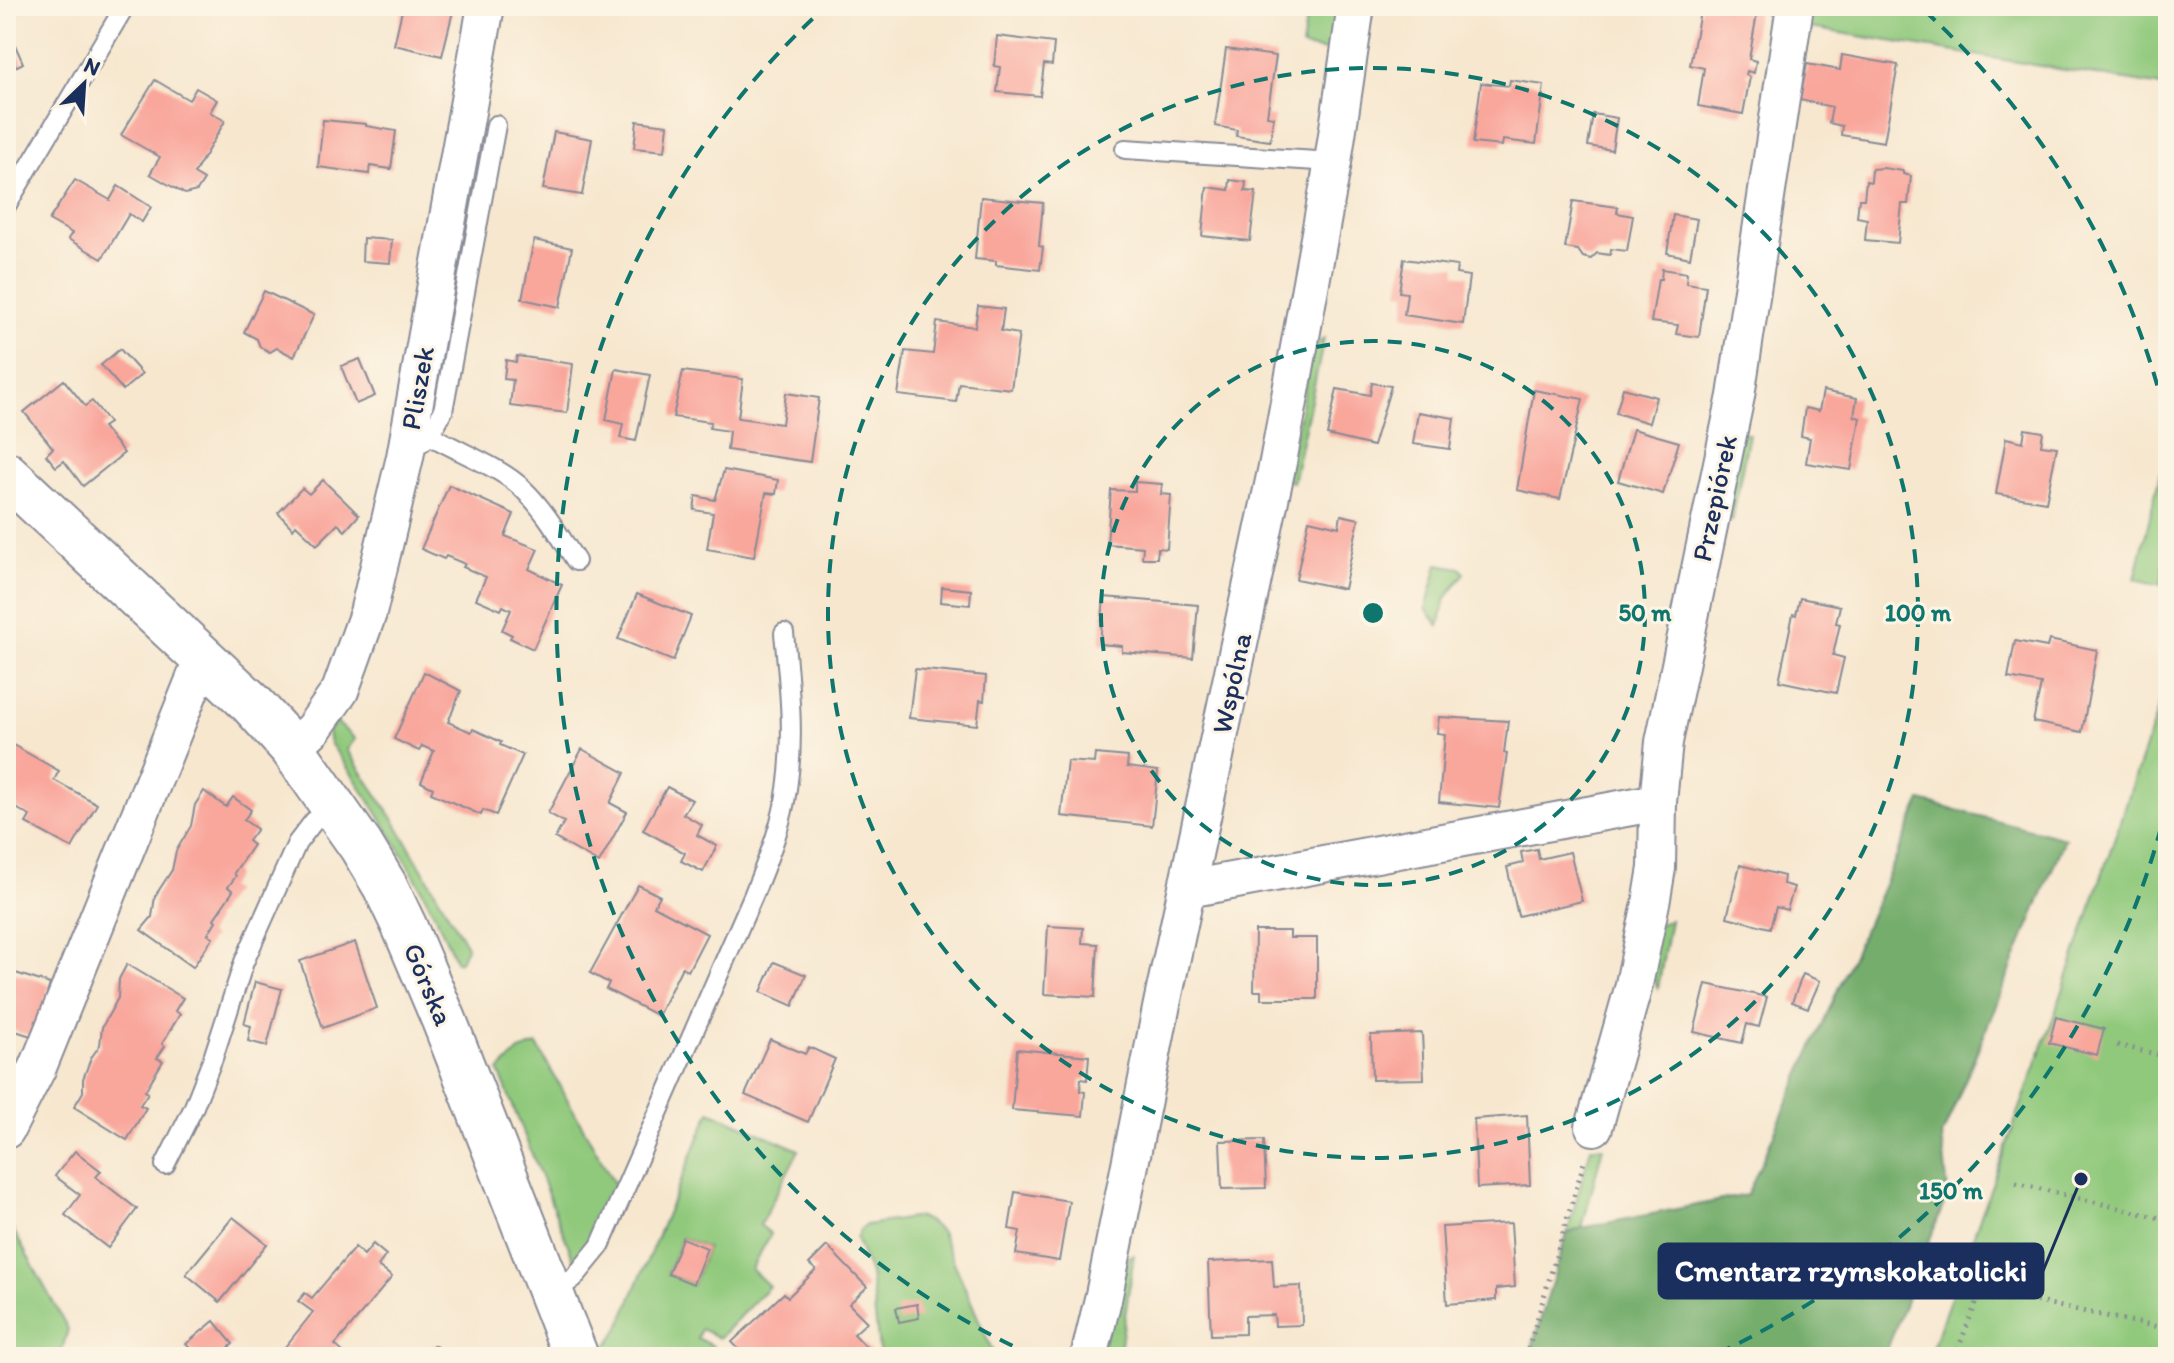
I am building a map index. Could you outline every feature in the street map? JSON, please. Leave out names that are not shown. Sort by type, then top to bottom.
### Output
[{"type":"street","name":"Pliszek","points":[[292,748],[327,712],[349,668],[417,446],[486,6]]},
{"type":"street","name":"Wspólna","points":[[1089,1357],[1278,462],[1333,162],[1356,6]]},
{"type":"street","name":"Przepiórek","points":[[1594,1127],[1644,943],[1657,868],[1658,802],[1669,711],[1736,396],[1795,6]]},
{"type":"street","name":"Górska","points":[[6,474],[252,704],[292,748],[335,807],[385,886],[405,928],[576,1357]]},
{"type":"street","points":[[6,1130],[38,1067],[203,658]]},
{"type":"street","points":[[1188,889],[1658,802]]},
{"type":"lane","points":[[6,206],[125,6]]},
{"type":"lane","points":[[496,125],[443,411],[417,446],[498,471],[522,488],[550,521],[576,561]]},
{"type":"lane","points":[[1125,149],[1333,162]]},
{"type":"lane","points":[[551,1295],[574,1278],[600,1246],[753,896],[775,838],[787,790],[791,745],[784,633]]},
{"type":"lane","points":[[165,1165],[193,1109],[244,962],[297,843],[314,821],[335,807]]},
{"type":"path","points":[[2117,1045],[2168,1057]]},
{"type":"path","points":[[1526,1357],[1594,1127]]},
{"type":"path","points":[[2016,1183],[2168,1220]]},
{"type":"path","points":[[1975,1357],[1956,1354],[1981,1290],[2168,1329]]},
{"type":"green space","points":[[1308,6],[1345,6],[1339,53],[1302,47]]},
{"type":"green space","points":[[1806,6],[2168,6],[2168,87],[1804,27]]},
{"type":"green space","points":[[1324,338],[1293,482],[1286,480],[1313,347]]},
{"type":"green space","points":[[1739,432],[1749,434],[1732,520],[1717,520]]},
{"type":"green space","points":[[2161,470],[2168,472],[2168,525],[2161,585],[2135,579]]},
{"type":"green space","points":[[1438,564],[1460,568],[1465,573],[1446,598],[1439,626],[1426,609]]},
{"type":"green space","points":[[2168,680],[2168,1357],[1929,1357],[2059,1002]]},
{"type":"green space","points":[[335,721],[355,739],[347,750],[394,820],[467,946],[460,961],[456,962],[399,849],[330,743],[328,733]]},
{"type":"green space","points":[[1921,801],[2065,838],[1942,1136],[1948,1193],[1884,1357],[1529,1357],[1567,1234],[1582,1228],[1747,1195]]},
{"type":"green space","points":[[1670,920],[1658,988],[1650,974],[1655,926]]},
{"type":"green space","points":[[537,1045],[618,1190],[591,1247],[576,1265],[499,1071],[519,1051]]},
{"type":"green space","points":[[710,1111],[799,1150],[760,1225],[771,1234],[751,1269],[769,1286],[719,1338],[701,1329],[697,1338],[713,1346],[711,1349],[719,1357],[611,1357],[607,1346],[619,1328]],"holes":[[[682,1238],[707,1248],[693,1284],[668,1274]]]},
{"type":"green space","points":[[1591,1147],[1603,1147],[1582,1228],[1567,1234]]},
{"type":"green space","points":[[6,1217],[68,1329],[60,1357],[6,1357]]},
{"type":"green space","points":[[919,1217],[941,1232],[995,1357],[880,1357],[870,1274],[856,1238],[866,1225]]},
{"type":"green space","points":[[1134,1255],[1119,1357],[1099,1357],[1129,1257]]},
{"type":"building","points":[[403,6],[454,7],[442,56],[394,45]]},
{"type":"building","points":[[1701,6],[1758,8],[1749,59],[1756,61],[1754,73],[1747,71],[1746,75],[1750,77],[1743,114],[1698,106],[1704,68],[1690,65]]},
{"type":"building","points":[[11,36],[23,63],[6,72],[6,39]]},
{"type":"building","points":[[997,36],[1054,43],[1052,65],[1044,64],[1040,96],[997,92],[1000,67],[994,66]]},
{"type":"building","points":[[1226,49],[1276,56],[1267,116],[1274,117],[1270,141],[1236,136],[1237,130],[1215,126]]},
{"type":"building","points":[[1842,55],[1898,65],[1884,142],[1841,135],[1842,126],[1829,123],[1832,107],[1800,100],[1807,64],[1840,70]]},
{"type":"building","points":[[155,80],[189,100],[196,88],[217,100],[210,112],[225,121],[194,174],[204,180],[197,191],[185,194],[150,174],[160,157],[121,135]]},
{"type":"building","points":[[1510,80],[1544,85],[1536,144],[1503,140],[1502,146],[1473,143],[1481,83],[1509,86]]},
{"type":"building","points":[[1593,114],[1617,118],[1612,150],[1588,146]]},
{"type":"building","points":[[323,120],[366,124],[396,131],[391,169],[370,166],[369,174],[318,167]]},
{"type":"building","points":[[637,121],[668,125],[665,151],[634,148]]},
{"type":"building","points":[[554,132],[592,139],[582,195],[543,189]]},
{"type":"building","points":[[1872,169],[1903,171],[1903,174],[1911,176],[1908,204],[1902,204],[1898,243],[1865,240],[1867,219],[1857,217],[1859,199],[1864,199],[1866,181],[1871,182]]},
{"type":"building","points":[[75,180],[110,200],[118,186],[151,207],[142,222],[129,214],[102,259],[68,239],[72,233],[49,220]]},
{"type":"building","points":[[1230,180],[1246,182],[1245,191],[1256,192],[1250,241],[1202,236],[1207,187],[1229,190]]},
{"type":"building","points":[[981,197],[1043,203],[1040,270],[996,265],[996,261],[975,259]]},
{"type":"building","points":[[1573,201],[1618,207],[1617,213],[1633,216],[1627,251],[1611,249],[1610,255],[1597,253],[1591,259],[1583,257],[1578,250],[1565,248]]},
{"type":"building","points":[[1673,215],[1697,219],[1690,258],[1667,253]]},
{"type":"building","points":[[363,238],[392,240],[390,263],[362,261]]},
{"type":"building","points":[[534,240],[572,248],[560,307],[522,299]]},
{"type":"building","points":[[1404,259],[1457,266],[1456,274],[1469,276],[1463,324],[1404,315],[1407,293],[1399,292]]},
{"type":"building","points":[[1662,269],[1687,273],[1686,283],[1706,286],[1699,337],[1676,334],[1678,325],[1651,322]]},
{"type":"building","points":[[264,291],[314,315],[294,357],[277,348],[270,352],[260,347],[257,339],[244,332]]},
{"type":"building","points":[[978,306],[1004,309],[1001,331],[1019,334],[1011,389],[959,383],[956,402],[898,395],[905,351],[933,354],[937,322],[975,327]]},
{"type":"building","points":[[120,349],[142,374],[123,390],[101,365]]},
{"type":"building","points":[[517,356],[573,364],[567,413],[510,406],[513,380],[504,379],[506,360],[516,362]]},
{"type":"building","points":[[360,359],[375,396],[356,404],[341,366]]},
{"type":"building","points":[[616,369],[650,375],[636,441],[620,438],[623,424],[606,420]]},
{"type":"building","points":[[683,371],[743,379],[738,418],[782,424],[786,393],[819,398],[810,462],[727,450],[729,431],[709,428],[711,422],[673,417]]},
{"type":"building","points":[[64,380],[85,406],[92,401],[98,408],[109,423],[103,427],[124,453],[83,486],[64,461],[56,467],[46,455],[53,448],[24,412]]},
{"type":"building","points":[[1372,383],[1391,386],[1373,446],[1327,435],[1337,389],[1370,395]]},
{"type":"building","points":[[1623,388],[1656,397],[1649,423],[1616,413]]},
{"type":"building","points":[[1534,390],[1583,399],[1560,499],[1517,490]]},
{"type":"building","points":[[1823,391],[1857,398],[1854,416],[1860,418],[1851,470],[1806,463],[1810,438],[1801,436],[1805,408],[1819,411]]},
{"type":"building","points":[[1418,412],[1454,418],[1450,449],[1413,444]]},
{"type":"building","points":[[1633,429],[1679,442],[1663,494],[1618,481]]},
{"type":"building","points":[[2025,429],[2043,432],[2041,445],[2057,447],[2046,502],[1996,494],[2006,438],[2023,442]]},
{"type":"building","points":[[724,470],[778,480],[776,494],[766,493],[754,557],[707,549],[713,513],[694,510],[696,496],[715,500]]},
{"type":"building","points":[[323,480],[359,515],[345,531],[338,524],[317,545],[296,525],[293,529],[278,513],[302,488],[309,494]]},
{"type":"building","points":[[1135,482],[1162,484],[1161,494],[1171,495],[1167,549],[1158,548],[1157,558],[1142,558],[1143,547],[1107,544],[1111,490],[1135,491]]},
{"type":"building","points":[[449,485],[514,514],[505,536],[538,549],[529,569],[562,585],[533,649],[510,638],[512,635],[502,630],[511,610],[503,606],[501,610],[476,599],[486,577],[463,567],[465,564],[421,549]]},
{"type":"building","points":[[1341,515],[1359,519],[1344,589],[1296,579],[1309,520],[1339,527]]},
{"type":"building","points":[[942,587],[971,590],[970,605],[941,602]]},
{"type":"building","points":[[637,594],[691,616],[673,661],[618,639]]},
{"type":"building","points":[[1104,597],[1198,605],[1193,658],[1122,652],[1122,646],[1100,644]]},
{"type":"building","points":[[1800,598],[1840,606],[1836,623],[1840,624],[1833,655],[1844,658],[1836,693],[1779,681],[1793,614],[1796,615]]},
{"type":"building","points":[[2049,640],[2097,650],[2082,732],[2033,722],[2041,684],[2008,678],[2015,641],[2047,647]]},
{"type":"building","points":[[915,669],[986,676],[984,701],[980,700],[977,725],[909,718]]},
{"type":"building","points":[[424,672],[461,691],[448,722],[471,732],[473,729],[523,755],[496,815],[483,810],[481,815],[431,793],[433,788],[421,782],[434,751],[422,746],[419,751],[394,739]]},
{"type":"building","points":[[1439,717],[1508,721],[1504,753],[1507,754],[1499,808],[1439,802],[1445,734],[1437,733]]},
{"type":"building","points":[[6,741],[59,771],[54,780],[97,804],[72,848],[26,823],[30,816],[6,802],[6,771],[9,766],[6,764]]},
{"type":"building","points":[[582,749],[625,773],[610,803],[627,812],[599,863],[555,838],[564,822],[548,813]]},
{"type":"building","points":[[1095,754],[1128,757],[1127,767],[1158,771],[1152,826],[1061,816],[1067,761],[1094,763]]},
{"type":"building","points":[[667,787],[692,800],[683,814],[702,825],[697,835],[717,846],[703,872],[681,861],[685,853],[643,830]]},
{"type":"building","points":[[204,791],[226,807],[233,797],[251,810],[244,820],[257,829],[248,841],[253,845],[228,887],[233,891],[214,919],[216,921],[208,934],[213,937],[193,967],[141,930],[152,917],[155,896],[172,870],[176,851],[191,826],[195,805]]},
{"type":"building","points":[[1537,849],[1539,859],[1570,852],[1582,901],[1518,916],[1507,867],[1523,863],[1521,852]]},
{"type":"building","points":[[1740,865],[1784,876],[1783,884],[1794,887],[1787,910],[1776,907],[1770,928],[1727,917]]},
{"type":"building","points":[[638,885],[660,896],[654,906],[707,934],[688,971],[682,967],[658,1016],[606,989],[609,983],[590,973]]},
{"type":"building","points":[[1048,926],[1083,928],[1082,943],[1098,944],[1095,997],[1044,994]]},
{"type":"building","points":[[1255,931],[1290,931],[1290,938],[1317,938],[1317,999],[1261,999],[1261,991],[1254,991]]},
{"type":"building","points":[[355,942],[377,1008],[323,1028],[300,961]]},
{"type":"building","points":[[774,962],[806,975],[793,1006],[761,992]]},
{"type":"building","points":[[127,964],[183,998],[175,1011],[180,1014],[157,1058],[163,1061],[140,1105],[146,1108],[127,1140],[74,1107],[83,1092],[83,1079],[91,1058],[100,1045],[102,1027],[118,998],[119,979]]},
{"type":"building","points":[[6,970],[50,984],[34,1037],[6,1028]]},
{"type":"building","points":[[1803,974],[1820,981],[1808,1008],[1792,1002]]},
{"type":"building","points":[[255,982],[282,989],[267,1046],[248,1041],[251,1026],[244,1024]]},
{"type":"building","points":[[1706,984],[1767,997],[1759,1027],[1747,1024],[1742,1043],[1694,1032]]},
{"type":"building","points":[[2056,1017],[2104,1029],[2097,1055],[2049,1043]]},
{"type":"building","points":[[1422,1033],[1424,1079],[1372,1080],[1371,1035]]},
{"type":"building","points":[[770,1039],[805,1054],[809,1047],[835,1059],[808,1122],[745,1095]]},
{"type":"building","points":[[1017,1049],[1089,1056],[1087,1080],[1081,1079],[1080,1091],[1085,1092],[1083,1116],[1012,1110]]},
{"type":"building","points":[[1527,1115],[1530,1185],[1477,1188],[1474,1119]]},
{"type":"building","points":[[1264,1140],[1266,1188],[1222,1189],[1220,1141]]},
{"type":"building","points":[[75,1151],[101,1171],[96,1177],[137,1209],[108,1248],[65,1215],[80,1195],[55,1176]]},
{"type":"building","points":[[1015,1192],[1069,1201],[1059,1261],[1016,1254],[1020,1231],[1009,1229]]},
{"type":"building","points":[[233,1217],[267,1244],[220,1302],[186,1274]]},
{"type":"building","points":[[1511,1223],[1515,1287],[1496,1289],[1496,1300],[1447,1304],[1442,1227]]},
{"type":"building","points":[[682,1238],[707,1248],[693,1284],[668,1274]]},
{"type":"building","points":[[373,1244],[386,1255],[378,1266],[392,1277],[335,1345],[343,1352],[339,1357],[288,1357],[281,1352],[313,1312],[298,1301],[305,1293],[312,1298],[355,1247],[364,1255]]},
{"type":"building","points":[[827,1246],[867,1287],[849,1304],[867,1322],[854,1334],[872,1353],[872,1357],[787,1357],[783,1353],[778,1357],[746,1357],[732,1342],[784,1293],[788,1297],[816,1270],[809,1264]]},
{"type":"building","points":[[1272,1259],[1274,1287],[1301,1286],[1302,1325],[1275,1326],[1274,1315],[1245,1316],[1245,1334],[1211,1335],[1208,1262]]},
{"type":"building","points":[[917,1304],[919,1318],[899,1322],[896,1308]]},
{"type":"building","points":[[214,1321],[233,1344],[218,1357],[198,1357],[186,1344]]},
{"type":"building","points":[[433,1345],[456,1357],[426,1357]]},
{"type":"place","name":"Cmentarz rzymskokatolicki","points":[[2081,1179]]}]
